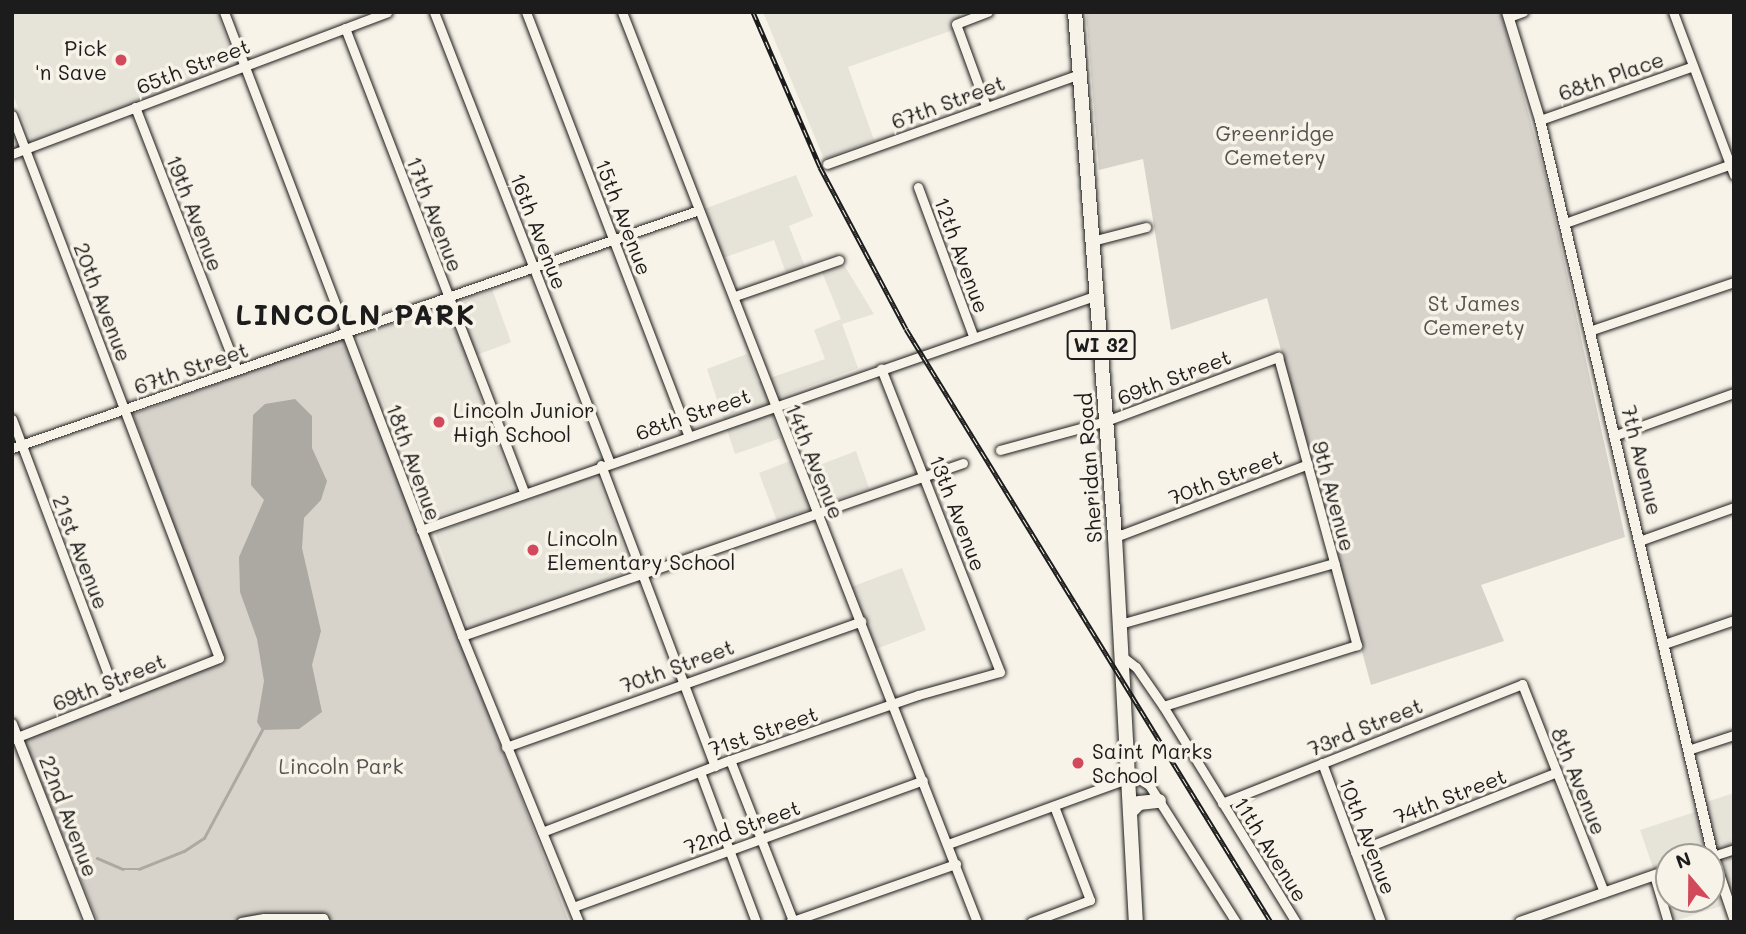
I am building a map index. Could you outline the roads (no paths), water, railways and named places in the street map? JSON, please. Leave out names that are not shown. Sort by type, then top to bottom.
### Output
[{"type":"main road","name":"Sheridan Road","points":[[1075,12],[1115,537],[1136,922]]},
{"type":"main road","points":[[1131,811],[1139,803],[1159,801]]},
{"type":"street","name":"18th Avenue","points":[[224,12],[462,636],[579,922]]},
{"type":"street","name":"65th Street","points":[[12,154],[387,12]]},
{"type":"street","name":"16th Avenue","points":[[434,12],[535,267],[641,574],[715,766]]},
{"type":"street","name":"15th Avenue","points":[[526,12],[688,433]]},
{"type":"street","name":"14th Avenue","points":[[622,12],[977,922]]},
{"type":"street","points":[[986,106],[956,24],[988,12]]},
{"type":"street","points":[[1508,15],[1524,12]]},
{"type":"street","points":[[1673,12],[1732,163],[1734,175]]},
{"type":"street","name":"7th Avenue","points":[[1508,15],[1540,120],[1592,330],[1667,643],[1709,843]]},
{"type":"street","name":"17th Avenue","points":[[345,28],[524,492]]},
{"type":"street","name":"68th Place","points":[[1540,120],[1693,66]]},
{"type":"street","name":"67th Street","points":[[827,164],[1080,74]]},
{"type":"street","name":"19th Avenue","points":[[135,107],[237,370]]},
{"type":"street","name":"20th Avenue","points":[[12,115],[219,658]]},
{"type":"street","points":[[1565,223],[1732,163]]},
{"type":"street","name":"12th Avenue","points":[[919,187],[973,336]]},
{"type":"street","name":"67th Street","points":[[12,448],[699,210]]},
{"type":"street","points":[[1092,241],[1146,227]]},
{"type":"street","points":[[735,296],[839,260]]},
{"type":"street","points":[[1592,330],[1734,282]]},
{"type":"street","name":"68th Street","points":[[421,530],[688,433],[1097,295]]},
{"type":"street","name":"69th Street","points":[[1000,450],[1106,421],[1278,357]]},
{"type":"street","name":"9th Avenue","points":[[1163,706],[1357,645],[1278,357]]},
{"type":"street","name":"13th Avenue","points":[[881,368],[1000,672]]},
{"type":"street","points":[[1616,435],[1734,393]]},
{"type":"street","name":"21st Avenue","points":[[12,419],[117,698]]},
{"type":"street","points":[[462,636],[963,463]]},
{"type":"street","name":"70th Street","points":[[1115,537],[1308,464]]},
{"type":"street","points":[[1642,540],[1734,507]]},
{"type":"street","points":[[1120,624],[1334,563]]},
{"type":"street","points":[[1667,643],[1734,620]]},
{"type":"street","name":"70th Street","points":[[506,747],[684,681],[861,621]]},
{"type":"street","name":"11th Avenue","points":[[1123,657],[1136,667],[1163,706],[1296,922]]},
{"type":"street","name":"69th Street","points":[[15,738],[219,658]]},
{"type":"street","name":"71st Street","points":[[542,832],[715,766],[893,704],[1000,672]]},
{"type":"street","name":"73rd Street","points":[[1222,803],[1522,684]]},
{"type":"street","name":"8th Avenue","points":[[1522,684],[1604,892]]},
{"type":"street","name":"22nd Avenue","points":[[12,724],[15,738],[90,922]]},
{"type":"street","points":[[1691,749],[1734,734]]},
{"type":"street","points":[[730,761],[792,921],[956,864]]},
{"type":"street","name":"10th Avenue","points":[[1322,763],[1381,922]]},
{"type":"street","points":[[700,772],[756,922]]},
{"type":"street","name":"74th Street","points":[[1355,852],[1557,772]]},
{"type":"street","points":[[948,844],[1129,778],[1149,785],[1236,922]]},
{"type":"street","name":"72nd Street","points":[[573,907],[923,780]]},
{"type":"street","points":[[1031,922],[1090,900],[1054,806]]},
{"type":"street","points":[[1520,922],[1654,875],[1668,922]]},
{"type":"street","name":"7th Avenue","points":[[1725,893],[1734,918]]},
{"type":"street","points":[[241,922],[324,920]]},
{"type":"waterway","points":[[97,858],[123,869],[139,869],[184,851],[204,838],[262,730]]},
{"type":"railway","points":[[753,12],[820,167],[906,329],[1271,922]]},
{"type":"place","name":"Pick 'n Save","points":[[121,60]]},
{"type":"place","name":"Lincoln Junior High School","points":[[439,422]]},
{"type":"place","name":"Lincoln Elementary School","points":[[533,550]]},
{"type":"place","name":"Saint Marks School","points":[[1078,763]]},
{"type":"district","name":"LINCOLN PARK","points":[[356,314]]},
{"type":"park label","name":"Greenridge Cemetery","points":[[1275,145]]},
{"type":"park label","name":"St James Cemerety","points":[[1474,315]]},
{"type":"park label","name":"Lincoln Park","points":[[341,766]]}]
